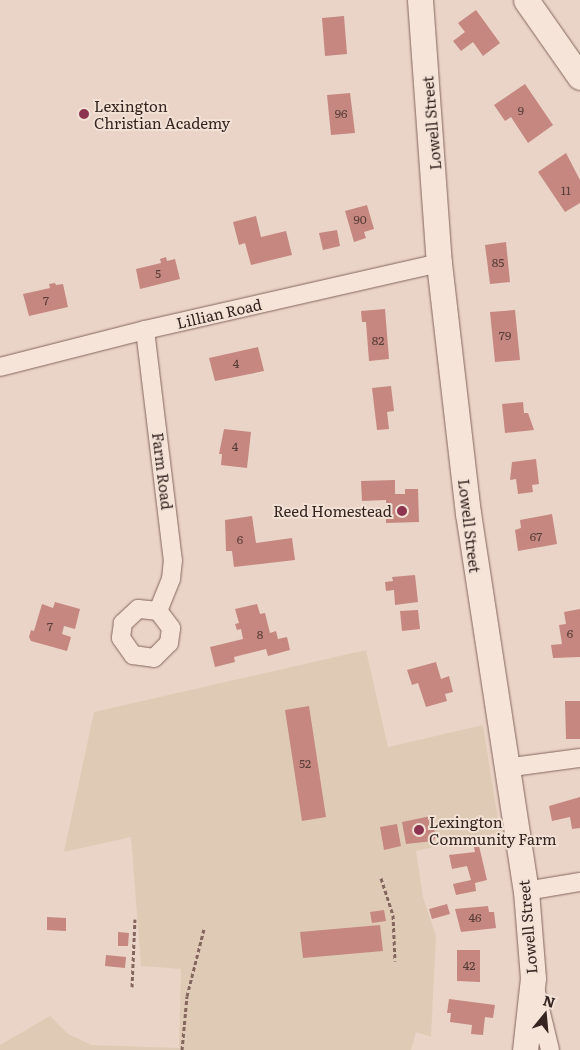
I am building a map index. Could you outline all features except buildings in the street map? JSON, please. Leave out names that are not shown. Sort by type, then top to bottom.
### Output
[{"type":"main road","name":"Lowell Street","points":[[420,0],[433,146],[439,263],[468,513],[505,768],[526,891],[533,978],[525,1050]]},
{"type":"main road","points":[[526,0],[580,77]]},
{"type":"street","name":"Lillian Road","points":[[0,366],[145,330],[439,263]]},
{"type":"street","name":"Farm Road","points":[[145,330],[172,547],[171,579],[158,611]]},
{"type":"street","points":[[505,768],[580,758]]},
{"type":"street","points":[[526,891],[580,882]]},
{"type":"street","points":[[533,978],[550,1050]]},
{"type":"path","points":[[381,878],[393,915],[395,961]]},
{"type":"path","points":[[132,987],[134,919]]},
{"type":"path","points":[[182,1050],[187,996],[204,929]]},
{"type":"shaded area","name":"Lexington Community Farm","points":[[366,650],[388,747],[483,725],[500,832],[416,851],[423,897],[436,936],[431,1037],[416,1032],[411,1050],[0,1050],[0,1045],[50,1016],[68,1034],[92,1045],[179,1048],[181,969],[141,966],[131,837],[64,852],[94,712]]},
{"type":"place","name":"Lexington Christian Academy","points":[[84,114]]},
{"type":"place","name":"Reed Homestead","points":[[402,511]]},
{"type":"place","name":"Lexington Community Farm","points":[[419,830]]}]
